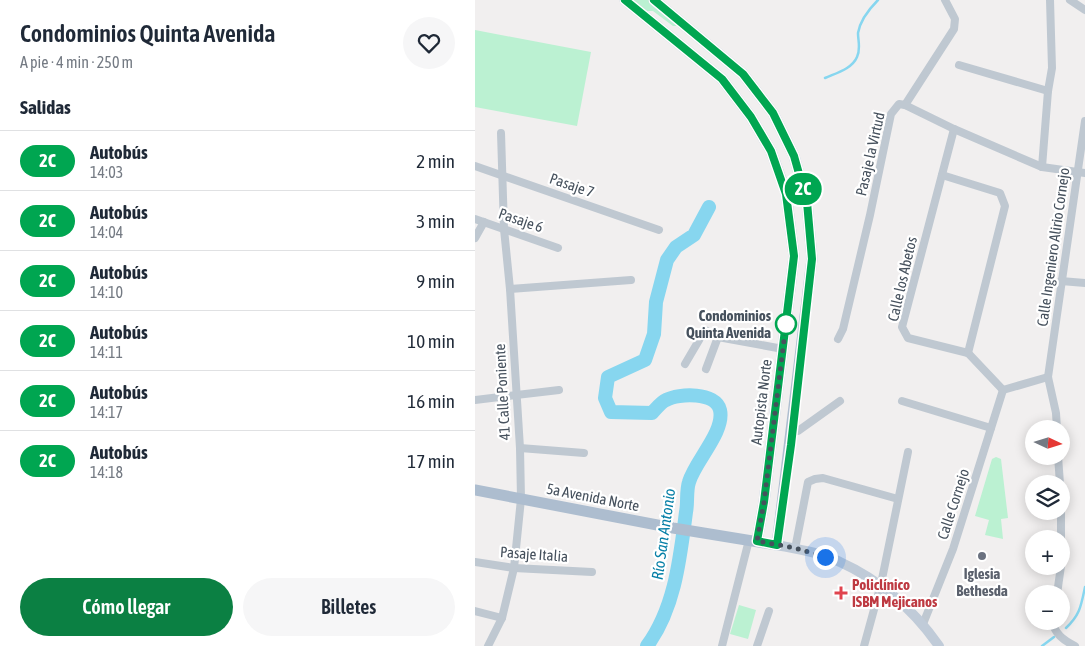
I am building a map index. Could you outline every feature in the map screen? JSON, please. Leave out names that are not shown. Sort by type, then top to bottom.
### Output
[{"type":"main road","name":"Autopista Norte","points":[[625,0],[722,79],[751,117],[771,151],[786,194],[794,256],[764,502],[753,541]]},
{"type":"main road","points":[[654,0],[743,74],[773,113],[794,156],[807,202],[812,259],[777,545]]},
{"type":"main road","points":[[644,16],[647,14],[654,16],[676,32],[680,31],[682,27],[678,20]]},
{"type":"main road","points":[[697,58],[694,51],[695,44],[700,41],[708,44]]},
{"type":"main road","name":"5a Avenida Norte","points":[[475,490],[673,528],[795,548],[839,561],[881,584],[923,624],[939,646]]},
{"type":"street","points":[[905,105],[954,29],[955,19],[945,0]]},
{"type":"street","points":[[1042,167],[1048,91],[1052,68],[1050,0]]},
{"type":"street","points":[[1070,0],[1085,10]]},
{"type":"street","points":[[959,65],[1048,91]]},
{"type":"street","name":"Pasaje la Virtud","points":[[838,339],[843,329],[870,215],[891,114],[899,104],[905,105],[954,129],[1042,167],[1081,173]]},
{"type":"street","name":"Calle Ingeniero Alirio Cornejo","points":[[1048,377],[1061,281],[1081,173],[1085,121]]},
{"type":"street","name":"Calle los Abetos","points":[[954,129],[902,327],[908,338],[968,353]]},
{"type":"street","name":"41 Calle Poniente","points":[[488,646],[502,618],[513,568],[521,499],[520,448],[510,289],[504,229],[501,132]]},
{"type":"street","name":"Pasaje 7","points":[[475,166],[659,230]]},
{"type":"street","points":[[942,176],[1000,193],[1005,206],[968,353],[1003,390],[1048,377],[1057,420]]},
{"type":"street","name":"Pasaje 6","points":[[475,219],[558,248]]},
{"type":"street","points":[[475,238],[483,222]]},
{"type":"street","points":[[510,289],[631,280]]},
{"type":"street","points":[[1061,281],[1085,283]]},
{"type":"street","points":[[685,364],[705,330],[718,337],[783,349]]},
{"type":"street","points":[[707,369],[718,337]]},
{"type":"street","points":[[475,400],[559,390]]},
{"type":"street","name":"Calle Cornejo","points":[[923,624],[953,549],[1003,390]]},
{"type":"street","points":[[792,430],[798,431],[841,401]]},
{"type":"street","points":[[902,401],[991,428]]},
{"type":"street","points":[[520,448],[584,453]]},
{"type":"street","points":[[863,646],[881,584],[909,452]]},
{"type":"street","points":[[795,548],[808,482],[823,478],[898,499]]},
{"type":"street","points":[[722,646],[753,541]]},
{"type":"street","name":"Pasaje Italia","points":[[475,562],[513,568],[592,572]]},
{"type":"street","points":[[475,611],[502,618]]},
{"type":"street","points":[[757,646],[769,611]]},
{"type":"street","points":[[1055,630],[1064,640],[1075,646]]},
{"type":"green space","points":[[633,0],[649,0],[677,26],[673,26],[653,11],[647,11]]},
{"type":"green space","points":[[475,30],[591,52],[577,126],[475,107]]},
{"type":"green space","points":[[996,457],[1001,459],[1008,518],[1001,519],[1003,539],[985,535],[989,520],[975,516],[992,459]]},
{"type":"green space","points":[[739,605],[756,610],[748,639],[730,634]]},
{"type":"waterway","points":[[825,78],[843,70],[855,61],[859,51],[858,33],[861,24],[878,0]]},
{"type":"waterway","name":"Río San Antonio","points":[[647,646],[664,615],[675,582],[687,508],[689,482],[718,428],[720,410],[712,400],[705,397],[688,395],[666,400],[652,413],[611,412],[605,398],[608,377],[645,360],[654,334],[656,302],[667,260],[676,247],[694,235],[709,207]]},
{"type":"waterway","points":[[1070,624],[1079,610],[1085,587]]},
{"type":"waterway","points":[[1042,646],[1054,637]]},
{"type":"bus line","name":"2C","points":[[625,0],[722,79],[751,117],[771,151],[786,194],[794,256],[764,502],[757,541],[777,545],[791,445],[812,259],[807,202],[794,156],[773,113],[743,74],[654,0]]},
{"type":"place","name":"Condominios Quinta Avenida","points":[[786,324]]},
{"type":"place","name":"Iglesia Bethesda","points":[[982,556]]},
{"type":"place","name":"Policlínico ISBM Mejicanos","points":[[841,593]]},
{"type":"route","points":[[786,324],[764,502],[757,541],[795,548],[825,557]]}]
